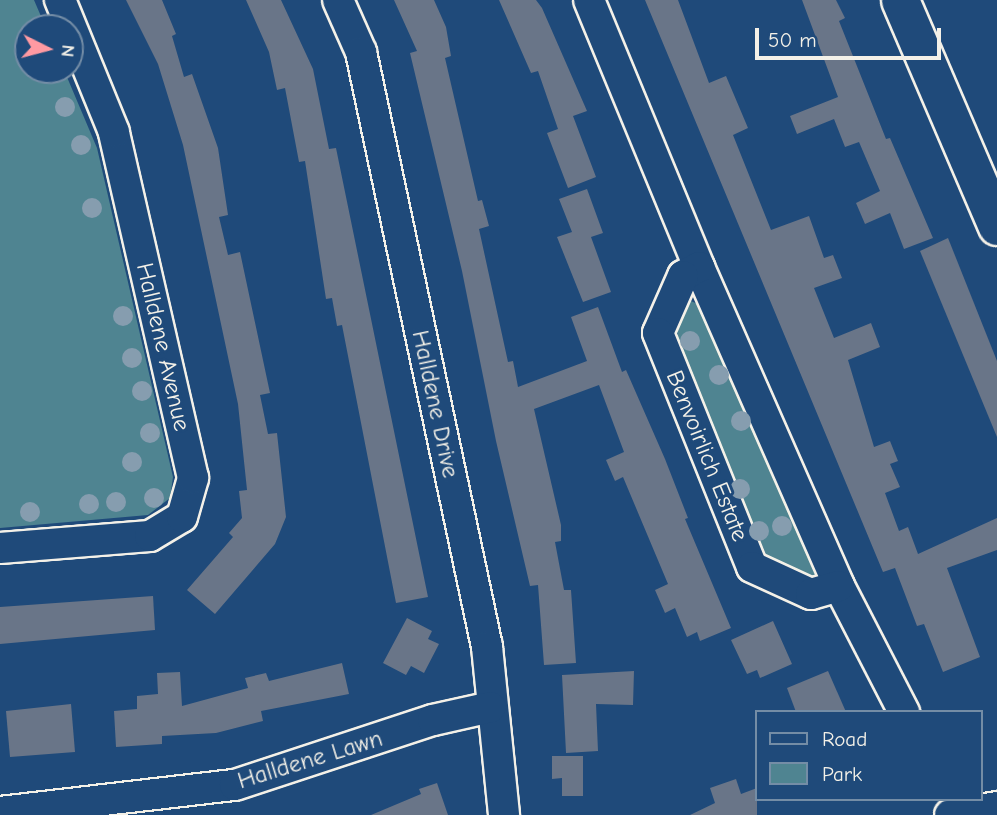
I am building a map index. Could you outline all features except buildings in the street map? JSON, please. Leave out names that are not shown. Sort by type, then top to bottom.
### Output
[{"type":"street","name":"Halldene Avenue","points":[[0,548],[150,536],[182,517],[193,478],[114,132],[60,0]]},
{"type":"street","name":"Halldene Drive","points":[[338,0],[364,66],[487,648],[504,815]]},
{"type":"street","points":[[589,0],[699,267],[839,586],[903,710]]},
{"type":"street","points":[[900,0],[997,226]]},
{"type":"street","name":"Benvoirlich Estate","points":[[699,267],[683,276],[658,333],[751,567],[811,594],[839,586]]},
{"type":"street","name":"Halldene Lawn","points":[[0,811],[235,785],[433,720],[491,707]]},
{"type":"street","points":[[952,809],[997,807]]},
{"type":"green space","points":[[0,0],[34,0],[40,14],[14,14],[14,84],[70,84],[97,148],[173,477],[170,498],[148,515],[0,528]]},
{"type":"green space","points":[[684,298],[700,305],[817,579],[800,576],[768,559],[699,399],[678,339],[676,320]]}]
